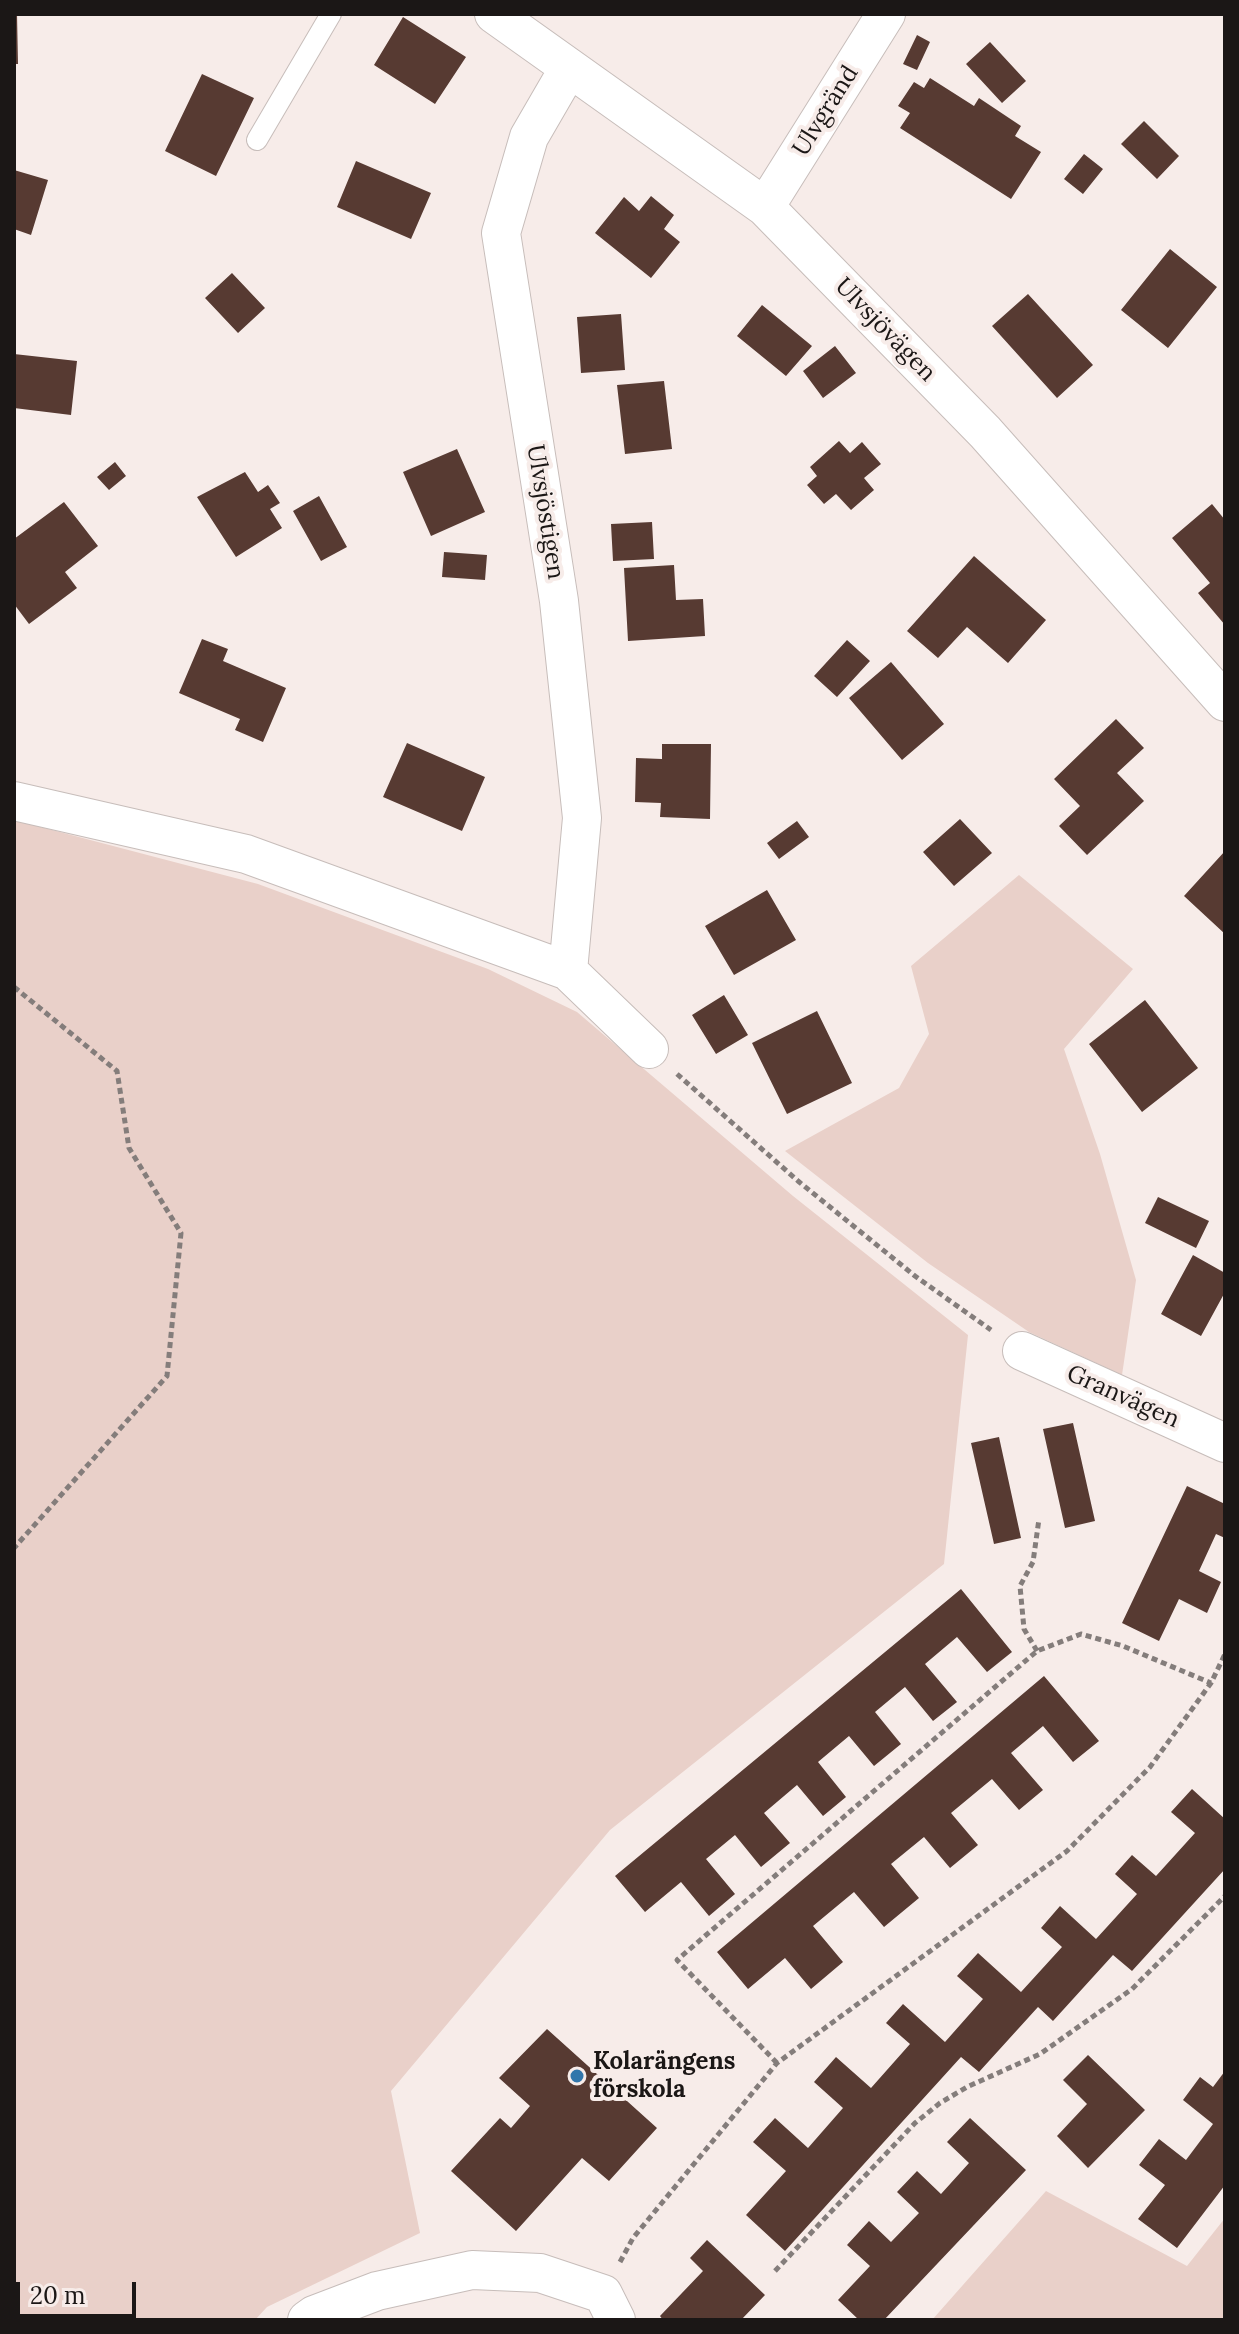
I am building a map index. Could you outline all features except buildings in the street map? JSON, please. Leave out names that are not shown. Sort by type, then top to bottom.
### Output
[{"type":"street","name":"Ulvsjövägen","points":[[494,14],[765,207],[985,432],[1225,702]]},
{"type":"street","name":"Ulvgränd","points":[[765,207],[886,14]]},
{"type":"street","name":"Ulvsjöstigen","points":[[568,971],[582,818],[559,601],[501,233],[529,137],[569,68]]},
{"type":"street","points":[[14,801],[246,854],[568,971],[649,1049]]},
{"type":"street","name":"Granvägen","points":[[1022,1351],[1225,1443]]},
{"type":"street","points":[[307,2320],[377,2291],[472,2270],[540,2273],[610,2307]]},
{"type":"lane","points":[[257,140],[331,14]]},
{"type":"path","points":[[14,987],[117,1071],[129,1148],[181,1233],[167,1376],[14,1548]]},
{"type":"path","points":[[649,1049],[798,1181],[915,1276],[1022,1351]]},
{"type":"path","points":[[1037,1651],[1024,1629],[1020,1586],[1033,1562],[1039,1519]]},
{"type":"path","points":[[777,2063],[677,1960],[1037,1651],[1081,1634],[1123,1646],[1211,1683]]},
{"type":"path","points":[[610,2307],[633,2238],[777,2063],[1067,1851],[1150,1767],[1211,1683],[1225,1654]]},
{"type":"path","points":[[775,2271],[915,2123],[967,2087],[1040,2054],[1132,1989],[1225,1896]]},
{"type":"shaded area","points":[[14,820],[258,884],[488,969],[577,1012],[793,1196],[968,1335],[944,1564],[610,1830],[391,2091],[420,2233],[267,2307],[255,2320],[14,2320]]},
{"type":"shaded area","points":[[1019,875],[1133,969],[1064,1049],[1100,1154],[1136,1280],[1122,1375],[1029,1332],[928,1263],[785,1151],[899,1088],[929,1034],[911,966]]},
{"type":"shaded area","points":[[1046,2191],[1187,2266],[1225,2218],[1225,2320],[932,2320]]},
{"type":"place","name":"Kolarängens förskola","points":[[577,2076]]}]
